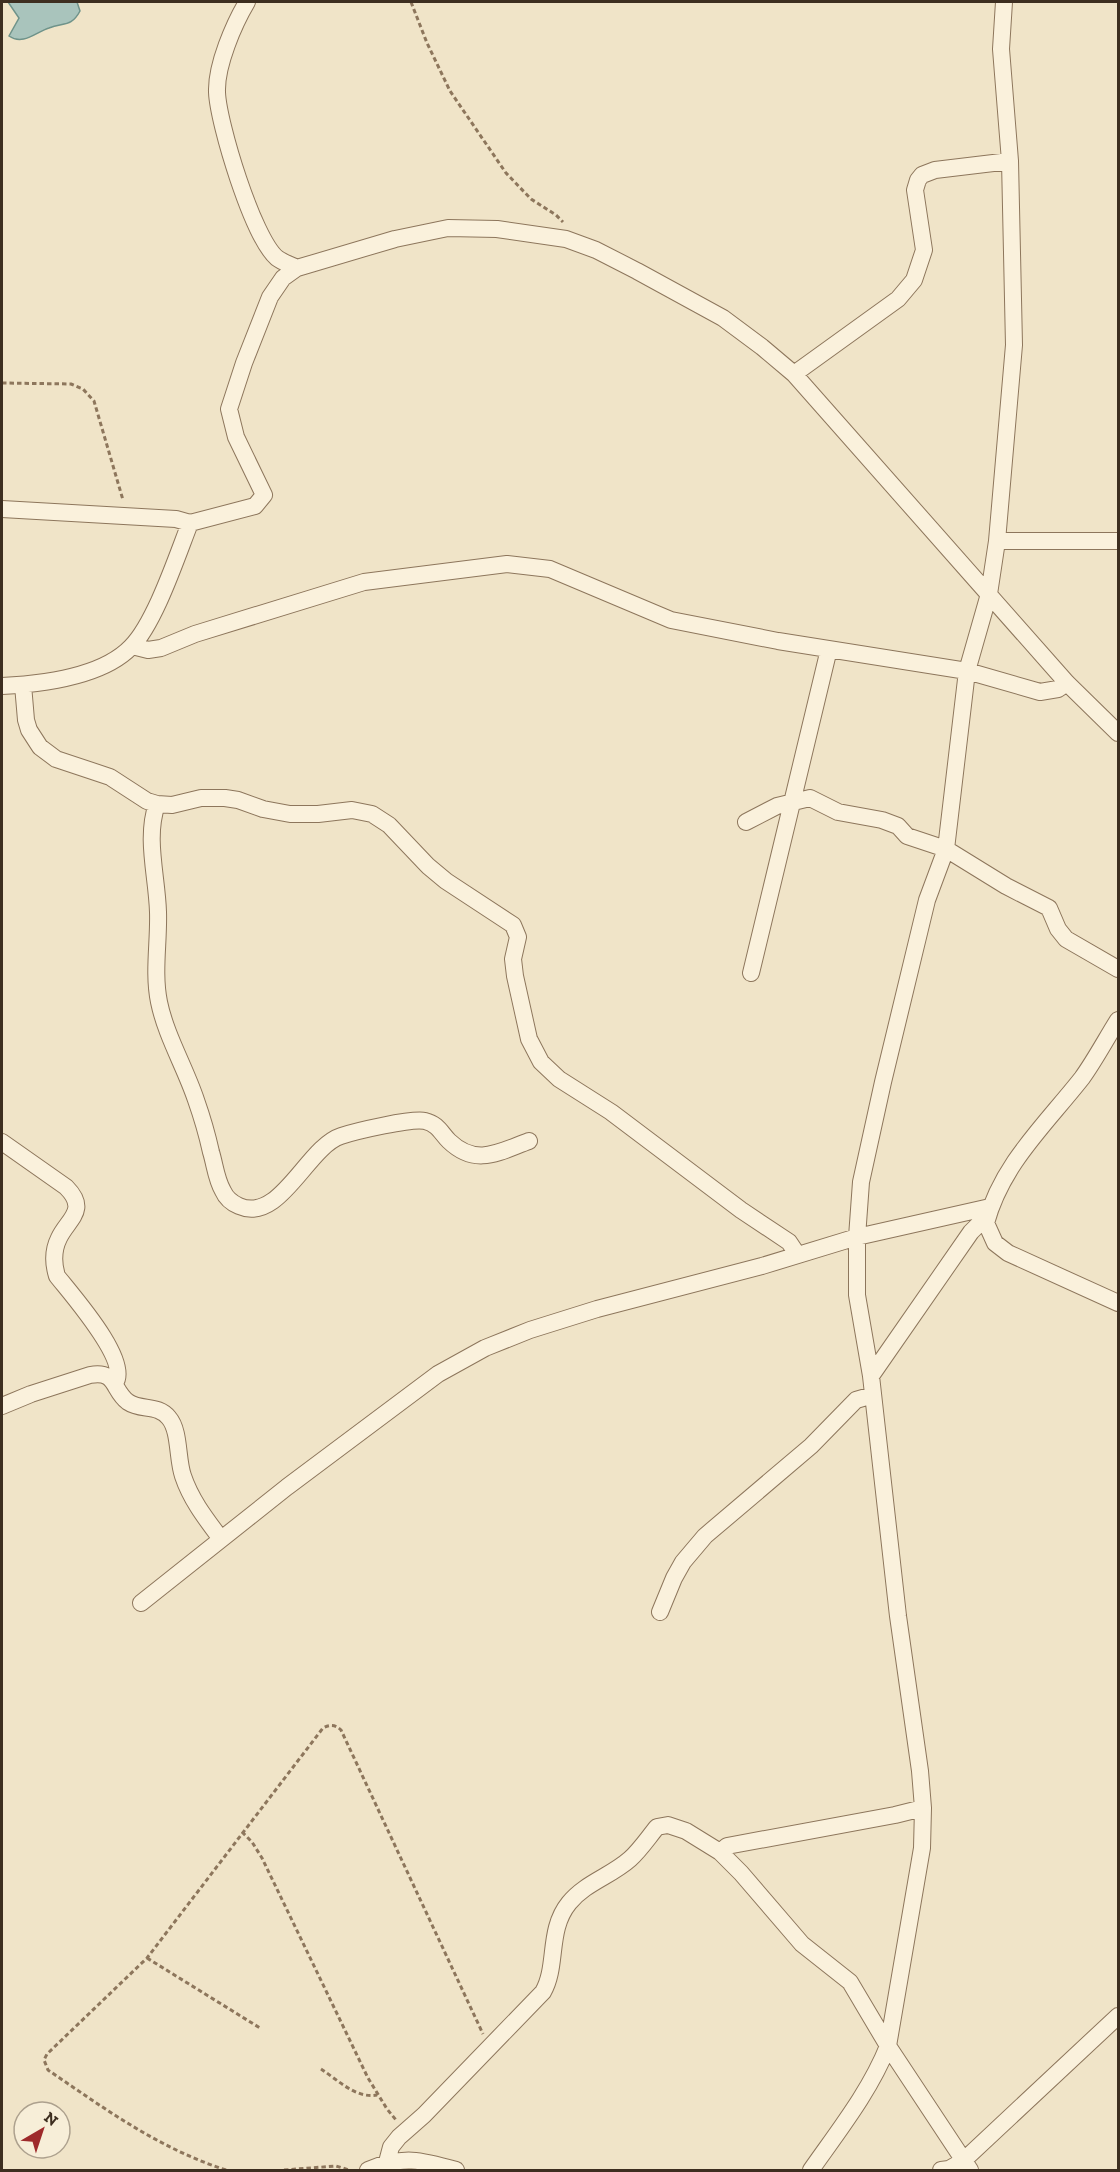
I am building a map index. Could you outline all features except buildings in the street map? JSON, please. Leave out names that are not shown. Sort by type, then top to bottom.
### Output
[{"type":"street","points":[[247,2],[224,53],[217,90],[226,144],[260,232],[276,257],[297,268]]},
{"type":"street","points":[[811,2170],[880,2066],[888,2046],[922,1848],[923,1808],[920,1772],[898,1616],[871,1376],[857,1295],[857,1237],[861,1182],[883,1082],[927,900],[946,849],[967,671],[989,594],[997,541],[1014,345],[1010,161],[1001,49],[1004,2]]},
{"type":"street","points":[[794,374],[898,299],[914,280],[924,250],[915,190],[922,175],[935,170],[1010,161]]},
{"type":"street","points":[[2,508],[176,519],[190,523],[255,506],[264,495],[236,437],[229,409],[270,297],[283,278],[297,268],[395,239],[448,228],[497,229],[566,239],[596,250],[723,318],[794,374],[1067,683],[1119,734]]},
{"type":"street","points":[[2,686],[39,683],[97,668],[118,657],[132,646],[156,607],[190,523]]},
{"type":"street","points":[[997,541],[1119,541]]},
{"type":"street","points":[[132,646],[140,650],[161,648],[195,634],[364,582],[507,564],[550,569],[671,620],[967,671],[1040,692],[1058,689],[1067,683]]},
{"type":"street","points":[[751,973],[829,649]]},
{"type":"street","points":[[23,685],[26,720],[29,730],[40,747],[66,763],[110,777],[147,801],[172,805],[201,798],[225,798],[276,813],[304,815],[352,810],[362,811],[381,819],[446,881],[513,925],[518,937],[513,968],[529,1039],[534,1051],[549,1071],[611,1112],[741,1210],[789,1242],[797,1254]]},
{"type":"street","points":[[746,822],[761,813],[792,801],[810,798],[838,812],[882,820],[898,826],[907,836],[946,849],[1006,886],[1040,902],[1049,908],[1058,929],[1066,939],[1119,969]]},
{"type":"street","points":[[157,804],[151,830],[158,911],[155,970],[160,1003],[171,1039],[196,1099],[219,1183],[232,1203],[246,1208],[261,1208],[290,1185],[324,1145],[342,1135],[410,1121],[426,1121],[440,1129],[455,1146],[465,1152],[486,1156],[529,1141]]},
{"type":"street","points":[[871,1376],[971,1232],[988,1215],[1000,1184],[1012,1163],[1083,1076],[1119,1020]]},
{"type":"street","points":[[2,1142],[66,1187],[74,1197],[74,1216],[59,1236],[56,1245],[55,1269],[57,1276],[109,1346],[118,1372],[118,1379],[115,1383]]},
{"type":"street","points":[[141,1603],[296,1480],[438,1374],[485,1348],[530,1330],[597,1309],[762,1266],[857,1237],[988,1215]]},
{"type":"street","points":[[988,1215],[995,1243],[1008,1253],[1119,1303]]},
{"type":"street","points":[[2,1406],[90,1375],[104,1375],[115,1383],[128,1402],[135,1406],[158,1409],[169,1418],[175,1430],[179,1463],[188,1490],[221,1539]]},
{"type":"street","points":[[660,1612],[683,1562],[705,1536],[811,1446],[856,1400],[873,1395]]},
{"type":"street","points":[[720,1852],[728,1846],[923,1808]]},
{"type":"street","points":[[387,2162],[391,2147],[543,1992],[547,1984],[559,1919],[569,1903],[592,1884],[629,1860],[657,1827],[668,1825],[686,1831],[720,1852],[802,1944],[850,1982],[888,2046],[967,2166]]},
{"type":"street","points":[[941,2170],[967,2166],[1119,2016]]},
{"type":"street","points":[[368,2170],[387,2162],[409,2160],[456,2170]]},
{"type":"path","points":[[411,2],[427,43],[450,91],[518,187],[531,199],[560,218],[566,227],[566,239]]},
{"type":"path","points":[[2,383],[71,384],[83,389],[94,400],[128,516]]},
{"type":"path","points":[[226,2170],[188,2156],[144,2134],[45,2067],[44,2060],[47,2054],[147,1958],[323,1728],[332,1725],[339,1728],[489,2048]]},
{"type":"path","points":[[242,1832],[252,1842],[262,1858],[378,2094],[387,2109],[406,2131]]},
{"type":"path","points":[[147,1958],[260,2028]]},
{"type":"path","points":[[321,2069],[358,2094],[370,2096],[378,2094]]},
{"type":"path","points":[[284,2170],[336,2166],[349,2170]]},
{"type":"water","points":[[8,2],[77,2],[80,11],[73,20],[66,24],[54,26],[19,40],[9,36],[19,18]]}]
